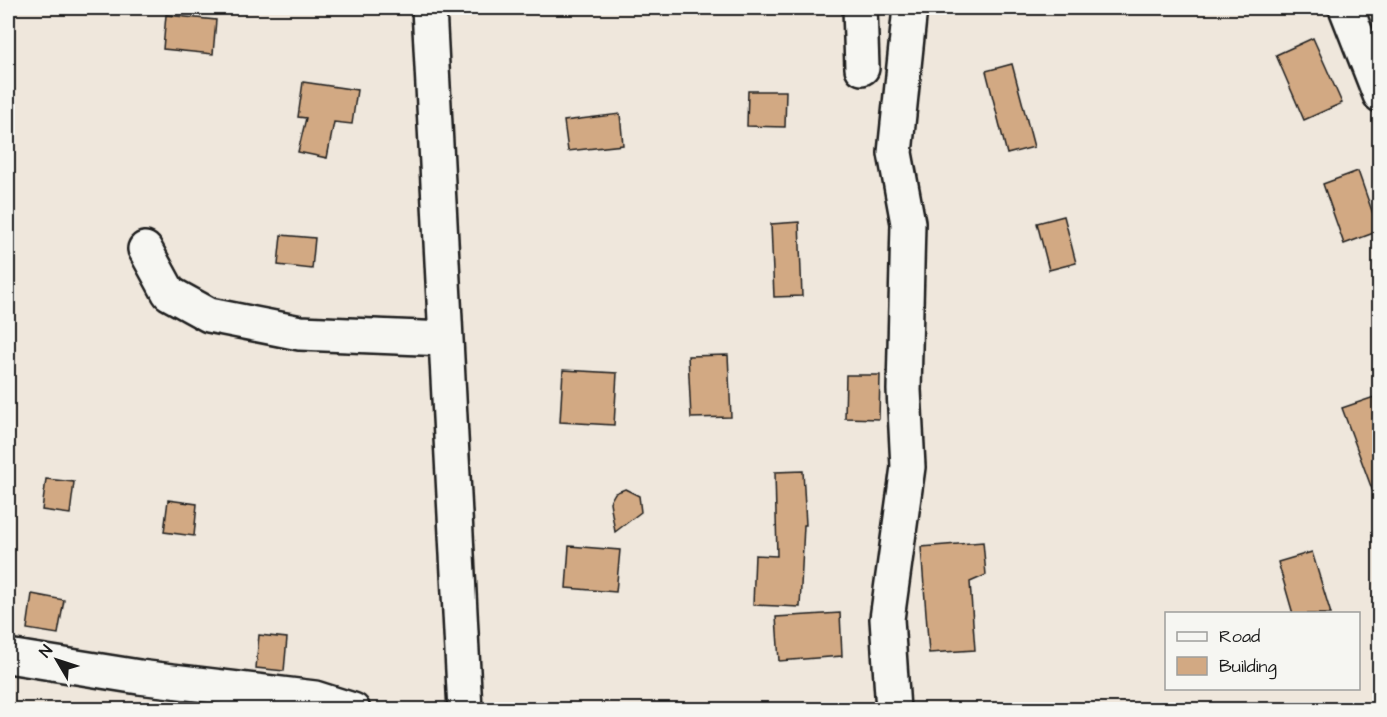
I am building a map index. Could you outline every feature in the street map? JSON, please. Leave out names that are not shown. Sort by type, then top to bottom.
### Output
[{"type":"street","points":[[429,8],[465,710]]},
{"type":"street","points":[[431,45],[452,8]]},
{"type":"street","points":[[860,8],[862,68]]},
{"type":"street","points":[[893,710],[888,618],[908,467],[904,390],[908,223],[895,153],[910,8]]},
{"type":"street","points":[[1346,8],[1380,95]]},
{"type":"street","points":[[145,249],[169,293],[209,315],[300,333],[446,339]]},
{"type":"street","points":[[8,656],[139,677],[315,698],[353,710]]},
{"type":"building","points":[[166,15],[216,20],[213,54],[163,49]]},
{"type":"building","points":[[1313,38],[1342,103],[1304,120],[1276,55]]},
{"type":"building","points":[[1012,64],[1034,147],[1007,154],[986,71]]},
{"type":"building","points":[[303,82],[357,90],[352,124],[334,122],[327,158],[298,152],[306,118],[298,117]]},
{"type":"building","points":[[748,91],[786,91],[785,127],[747,126]]},
{"type":"building","points":[[620,114],[623,145],[568,151],[564,121]]},
{"type":"building","points":[[1358,171],[1379,231],[1344,244],[1323,184]]},
{"type":"building","points":[[1064,216],[1076,263],[1049,270],[1037,223]]},
{"type":"building","points":[[799,222],[802,296],[774,297],[771,224]]},
{"type":"building","points":[[281,235],[315,238],[312,269],[278,265]]},
{"type":"building","points":[[728,355],[731,417],[691,418],[688,356]]},
{"type":"building","points":[[563,370],[617,373],[614,425],[560,422]]},
{"type":"building","points":[[846,375],[880,375],[879,419],[845,418]]},
{"type":"building","points":[[1380,395],[1380,500],[1376,500],[1342,408]]},
{"type":"building","points":[[803,471],[806,525],[804,525],[800,607],[753,605],[755,555],[777,556],[775,472]]},
{"type":"building","points":[[46,479],[74,482],[70,514],[42,510]]},
{"type":"building","points":[[625,489],[639,496],[641,512],[615,532],[610,502],[615,493]]},
{"type":"building","points":[[168,500],[197,504],[194,536],[164,532]]},
{"type":"building","points":[[983,542],[986,575],[970,582],[975,650],[929,653],[921,547]]},
{"type":"building","points":[[569,546],[620,550],[616,592],[566,588]]},
{"type":"building","points":[[1312,552],[1330,612],[1292,612],[1278,562]]},
{"type":"building","points":[[32,594],[64,600],[58,634],[27,629]]},
{"type":"building","points":[[840,613],[842,656],[779,661],[776,617]]},
{"type":"building","points":[[259,635],[287,638],[284,671],[256,668]]}]
